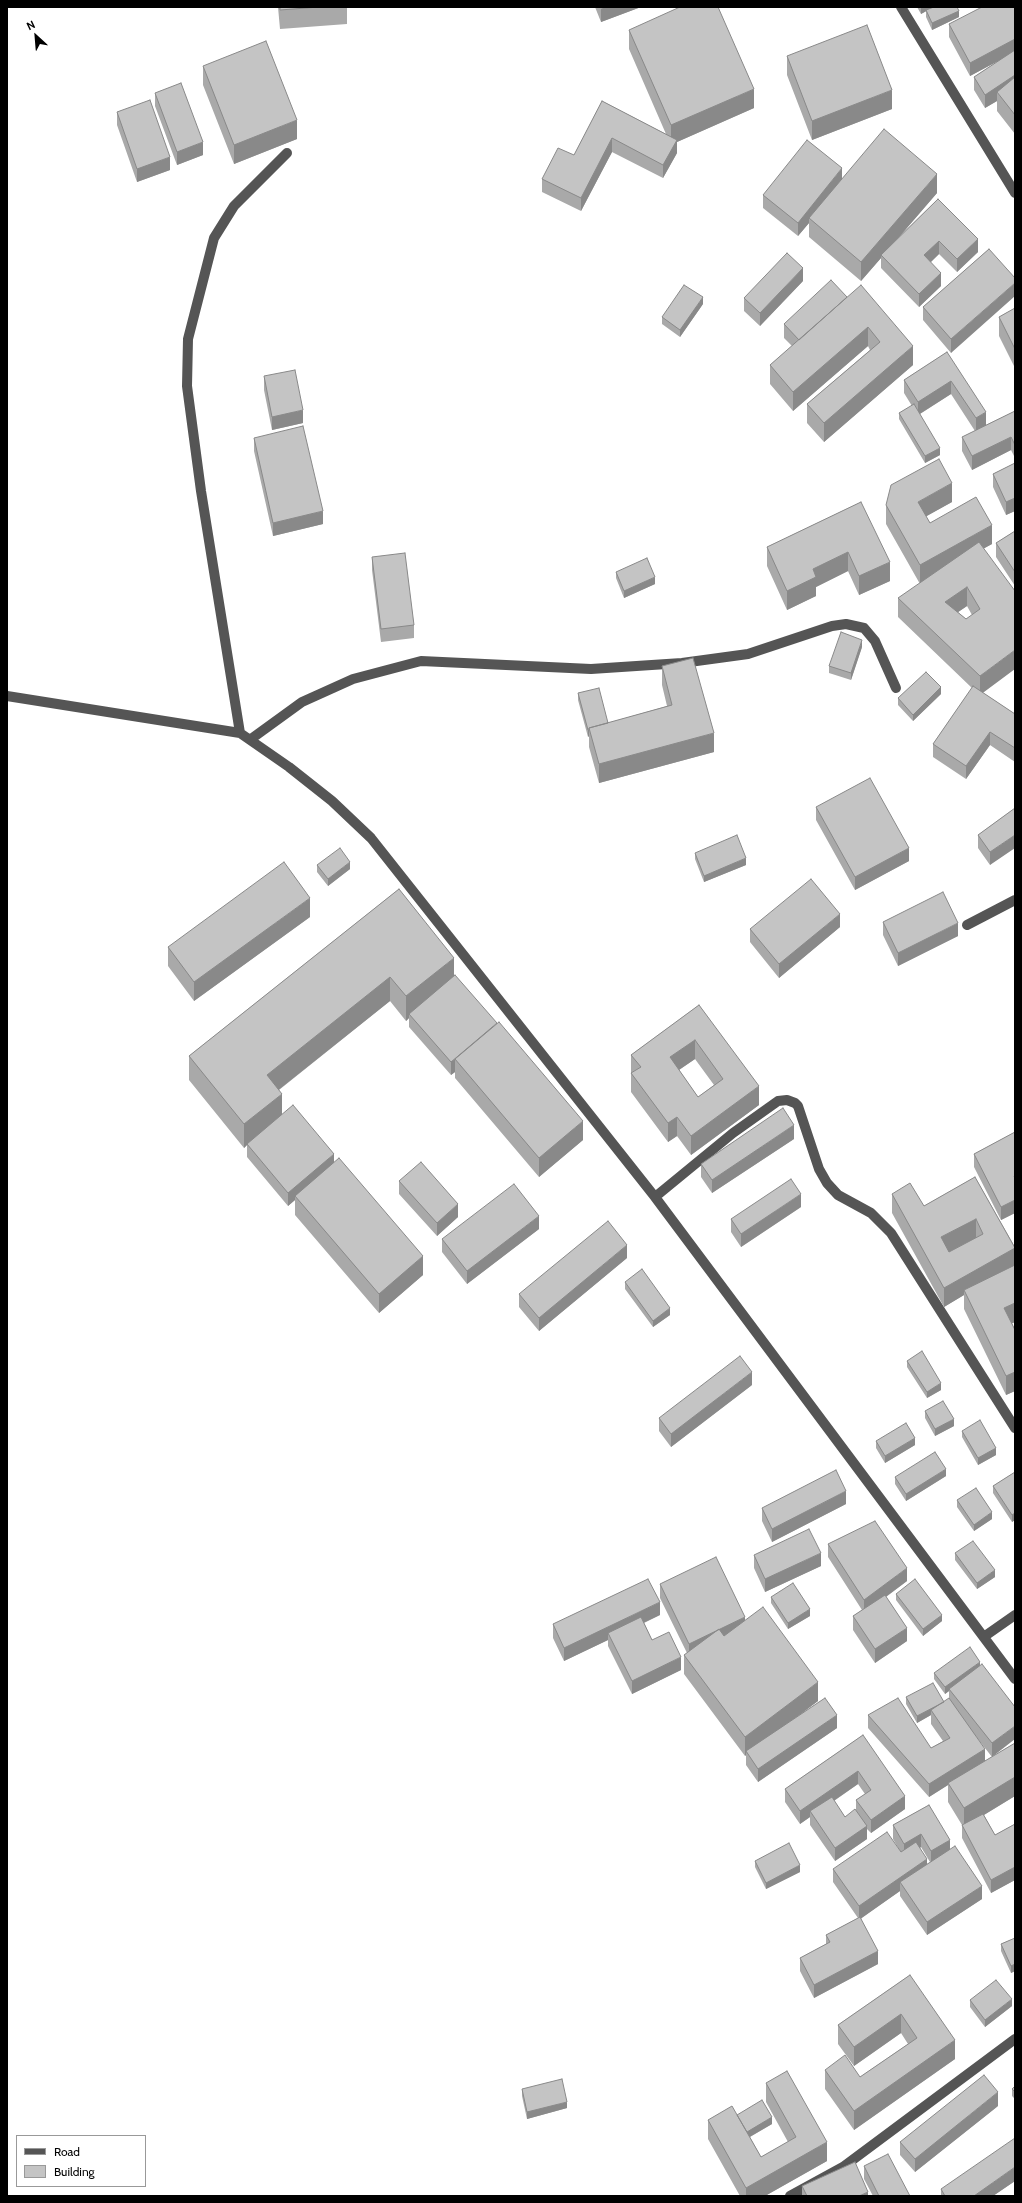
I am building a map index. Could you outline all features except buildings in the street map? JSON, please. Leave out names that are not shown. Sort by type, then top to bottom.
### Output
[{"type":"street","points":[[901,7],[1015,193]]},
{"type":"street","points":[[240,733],[187,386],[188,339],[214,238],[234,206],[287,153]]},
{"type":"street","points":[[252,739],[302,702],[354,679],[421,661],[591,669],[682,663],[748,654],[832,626],[846,624],[864,628],[875,640],[896,688]]},
{"type":"street","points":[[7,696],[240,733],[252,739],[332,801],[371,838],[655,1197],[1015,1679]]},
{"type":"street","points":[[967,925],[1015,900]]},
{"type":"street","points":[[655,1197],[733,1133],[778,1101],[787,1100],[795,1103],[798,1106],[819,1169],[827,1183],[838,1195],[871,1213],[891,1233],[1011,1413],[1015,1428]]},
{"type":"street","points":[[984,1636],[1015,1615]]},
{"type":"street","points":[[790,2196],[843,2167],[1015,2039]]}]
